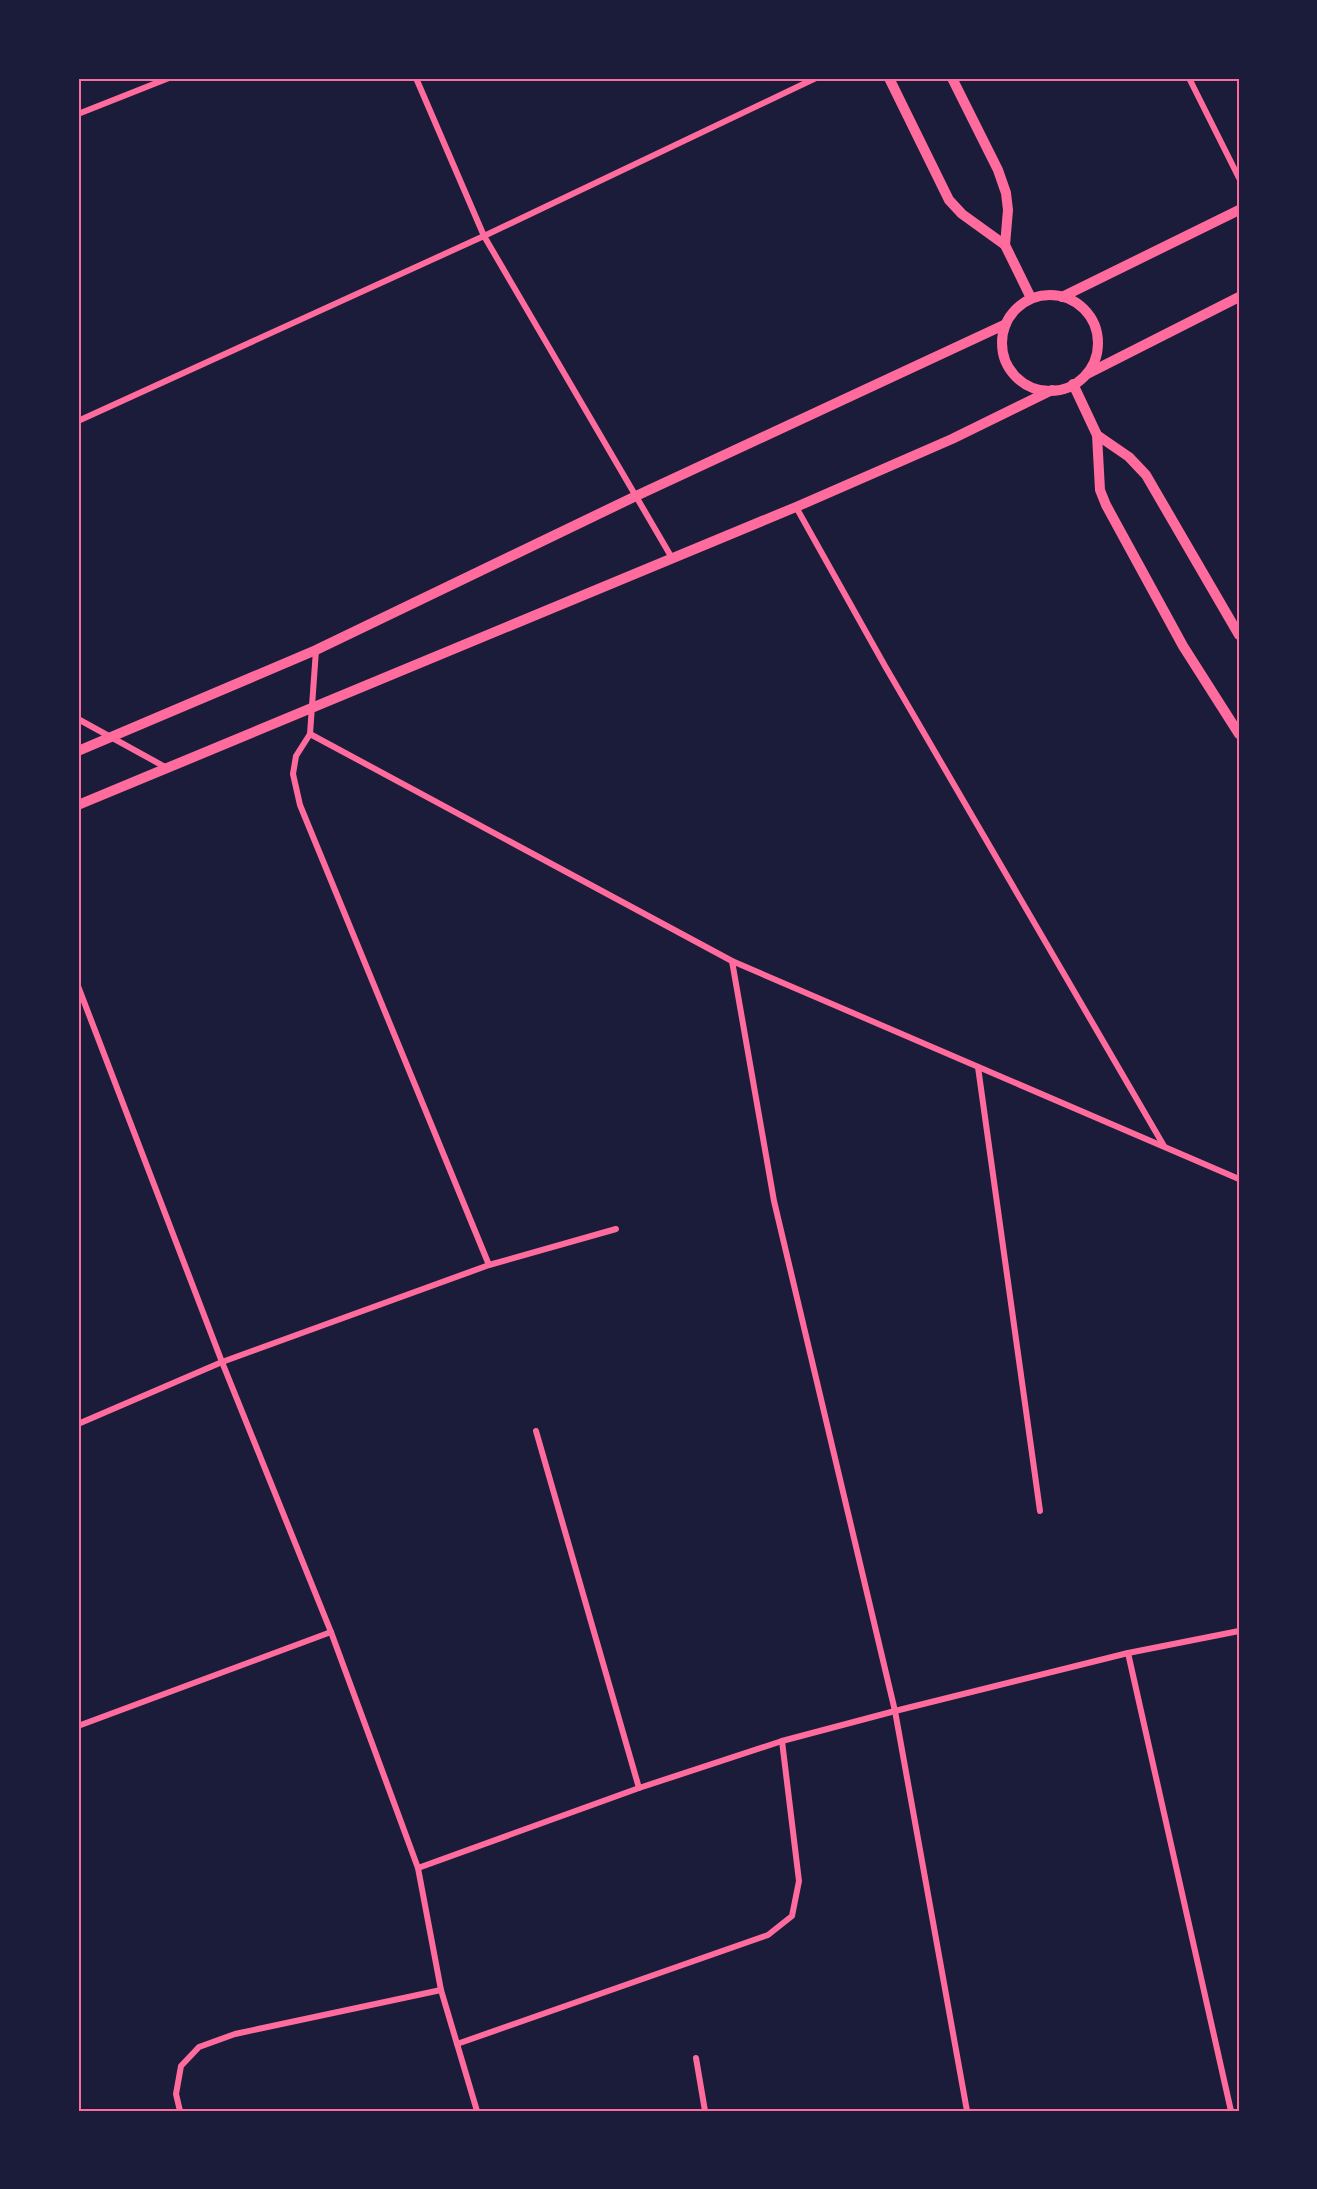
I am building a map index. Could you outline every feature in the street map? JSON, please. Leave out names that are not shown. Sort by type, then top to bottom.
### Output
[{"type":"street","points":[[78,114],[169,78]]},
{"type":"street","points":[[416,78],[484,236],[672,558]]},
{"type":"street","points":[[78,421],[484,236],[816,78]]},
{"type":"street","points":[[889,78],[949,200],[962,214],[1005,245],[1031,298]]},
{"type":"street","points":[[952,78],[998,170],[1006,193],[1008,210],[1005,245]]},
{"type":"street","points":[[1189,78],[1239,178]]},
{"type":"street","points":[[1062,297],[1239,210]]},
{"type":"street","points":[[1052,390],[1036,389],[1021,381],[1010,370],[1003,355],[1001,339],[1005,324],[1011,314],[1031,298],[1046,295],[1062,297],[1077,303],[1088,314],[1096,329],[1098,345],[1094,361],[1086,375]]},
{"type":"street","points":[[78,806],[796,507],[952,439],[1052,390],[1073,384],[1086,375],[1239,297]]},
{"type":"street","points":[[78,751],[316,650],[636,496],[1005,324]]},
{"type":"street","points":[[1073,384],[1097,435],[1100,490],[1106,505],[1183,646],[1239,734]]},
{"type":"street","points":[[1097,435],[1129,457],[1146,475],[1239,634]]},
{"type":"street","points":[[796,507],[885,666],[1165,1147]]},
{"type":"street","points":[[316,650],[310,734],[296,756],[293,774],[300,805],[489,1265]]},
{"type":"street","points":[[78,719],[167,768]]},
{"type":"street","points":[[310,734],[732,961],[1239,1179]]},
{"type":"street","points":[[732,961],[774,1201],[895,1711],[967,2111]]},
{"type":"street","points":[[78,986],[222,1362],[331,1632],[418,1868],[441,1990],[477,2111]]},
{"type":"street","points":[[978,1067],[1040,1510]]},
{"type":"street","points":[[78,1424],[222,1362],[489,1265],[616,1228]]},
{"type":"street","points":[[536,1431],[639,1788]]},
{"type":"street","points":[[418,1868],[639,1788],[782,1741],[1128,1653],[1239,1631]]},
{"type":"street","points":[[78,1726],[331,1632]]},
{"type":"street","points":[[1128,1653],[1231,2111]]},
{"type":"street","points":[[457,2044],[768,1935],[792,1916],[799,1881],[782,1741]]},
{"type":"street","points":[[180,2111],[176,2094],[181,2066],[199,2047],[235,2034],[441,1990]]},
{"type":"street","points":[[696,2058],[705,2111]]}]
